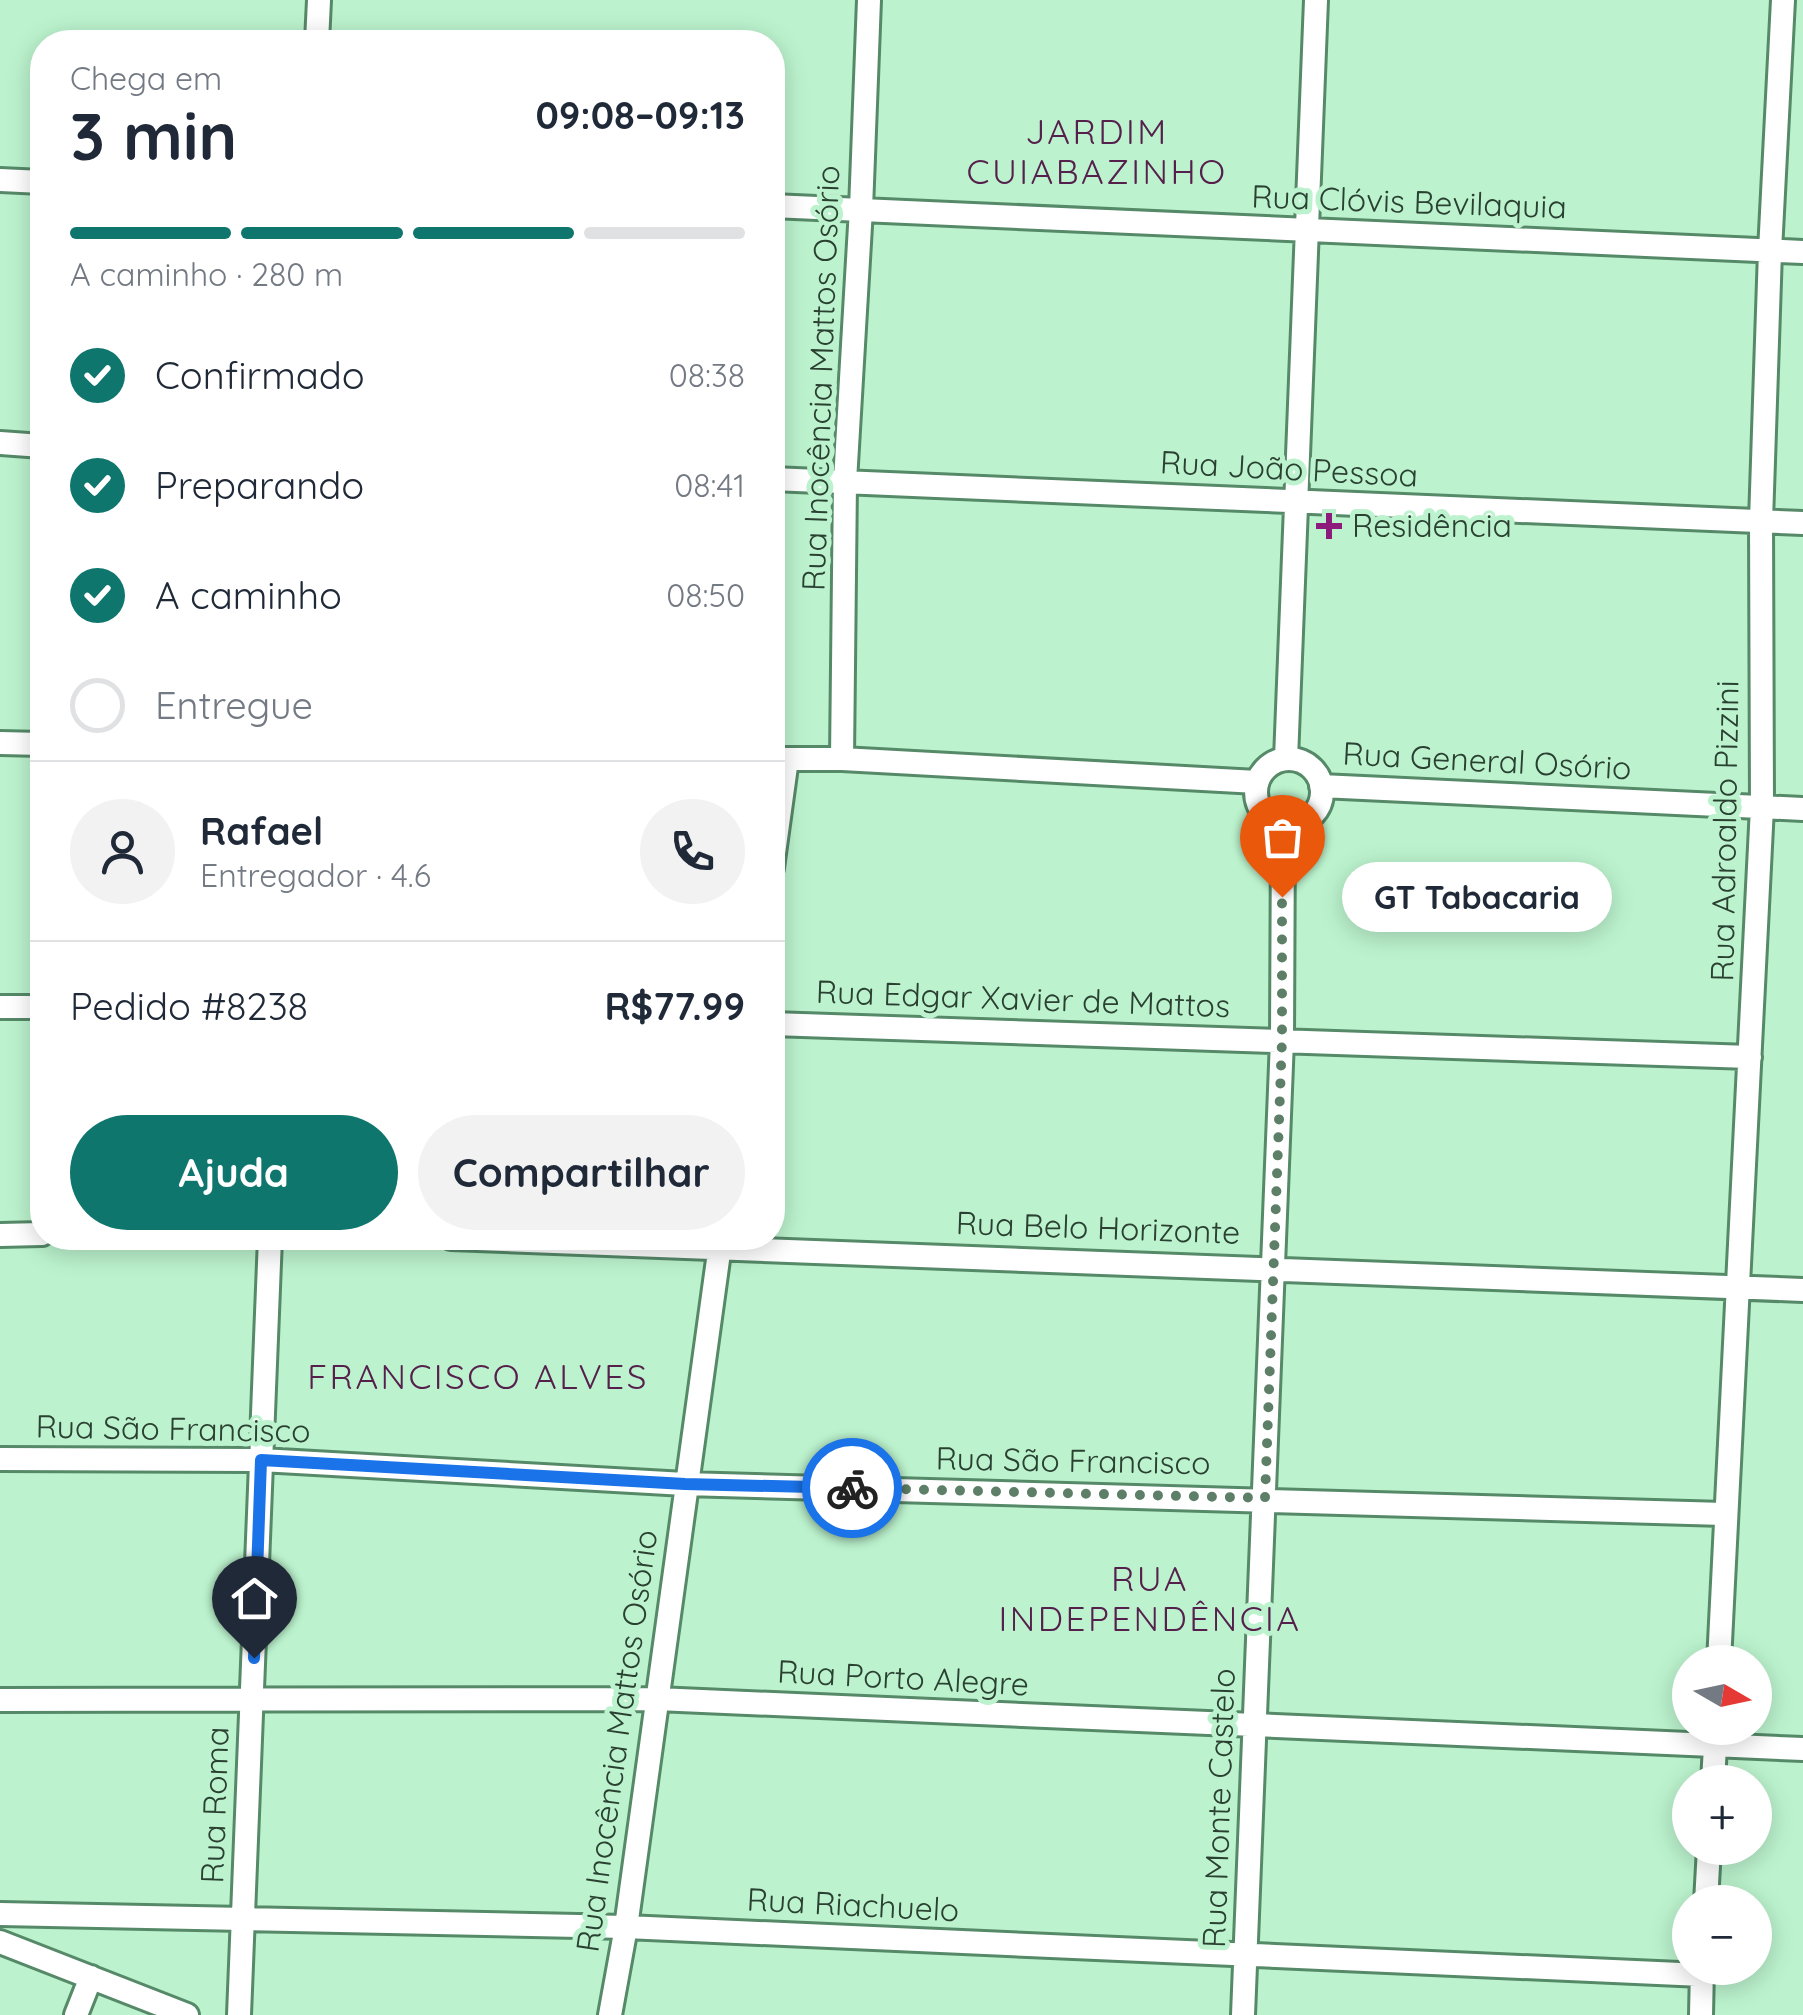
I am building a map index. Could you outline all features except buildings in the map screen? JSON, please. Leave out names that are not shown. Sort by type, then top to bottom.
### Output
[{"type":"street","points":[[318,30],[319,0]]},
{"type":"street","name":"Rua Inocência Mattos Osório","points":[[842,760],[845,481],[862,209],[869,0]]},
{"type":"street","points":[[1316,0],[1286,759],[1266,768],[1256,797],[1259,808],[1274,822],[1295,826],[1314,814],[1320,805],[1321,786]]},
{"type":"street","name":"Rua Adroaldo Pizzini","points":[[1720,1645],[1762,807],[1760,521],[1784,0]]},
{"type":"street","points":[[0,180],[30,181]]},
{"type":"street","name":"Rua Clóvis Bevilaquia","points":[[785,206],[1803,252]]},
{"type":"street","points":[[0,443],[30,445]]},
{"type":"street","name":"Rua João Pessoa","points":[[785,479],[1803,523]]},
{"type":"street","points":[[0,743],[30,744]]},
{"type":"street","points":[[785,759],[1258,782]]},
{"type":"street","name":"Rua General Osório","points":[[1286,759],[1308,764],[1321,786],[1803,808]]},
{"type":"street","name":"Rua Monte Castelo","points":[[1243,2015],[1282,1040],[1282,825]]},
{"type":"street","points":[[0,1007],[30,1007]]},
{"type":"street","name":"Rua Edgar Xavier de Mattos","points":[[785,1024],[1750,1057]]},
{"type":"street","points":[[0,1234],[30,1234]]},
{"type":"street","name":"Rua Belo Horizonte","points":[[785,1245],[1803,1290]]},
{"type":"street","name":"Rua Roma","points":[[239,2015],[270,1250]]},
{"type":"street","name":"Rua Inocência Mattos Osório","points":[[610,2015],[626,1926],[720,1250]]},
{"type":"street","name":"Rua São Francisco","points":[[0,1459],[261,1460],[685,1484],[1724,1514]]},
{"type":"street","name":"Rua Porto Alegre","points":[[0,1700],[657,1699],[1254,1728],[1672,1736]]},
{"type":"street","name":"Rua Porto Alegre","points":[[1772,1745],[1803,1749]]},
{"type":"street","name":"Rua Riachuelo","points":[[0,1914],[626,1926],[1672,1970]]},
{"type":"street","points":[[0,1942],[187,2015]]},
{"type":"street","points":[[76,2015],[91,1978]]},
{"type":"street","points":[[1701,2015],[1702,1985]]},
{"type":"way so far","points":[[852,1488],[1265,1498],[1282,1040],[1282,897]]},
{"type":"place","name":"Residência","points":[[1329,526]]},
{"type":"place","name":"GT Tabacaria","points":[[1282,897]]},
{"type":"district","name":"JARDIM CUIABAZINHO","points":[[1097,152]]},
{"type":"district","name":"FRANCISCO ALVES","points":[[478,1377]]},
{"type":"district","name":"RUA INDEPENDÊNCIA","points":[[1150,1599]]},
{"type":"route","points":[[254,1658],[261,1460],[685,1484],[852,1488]]}]
